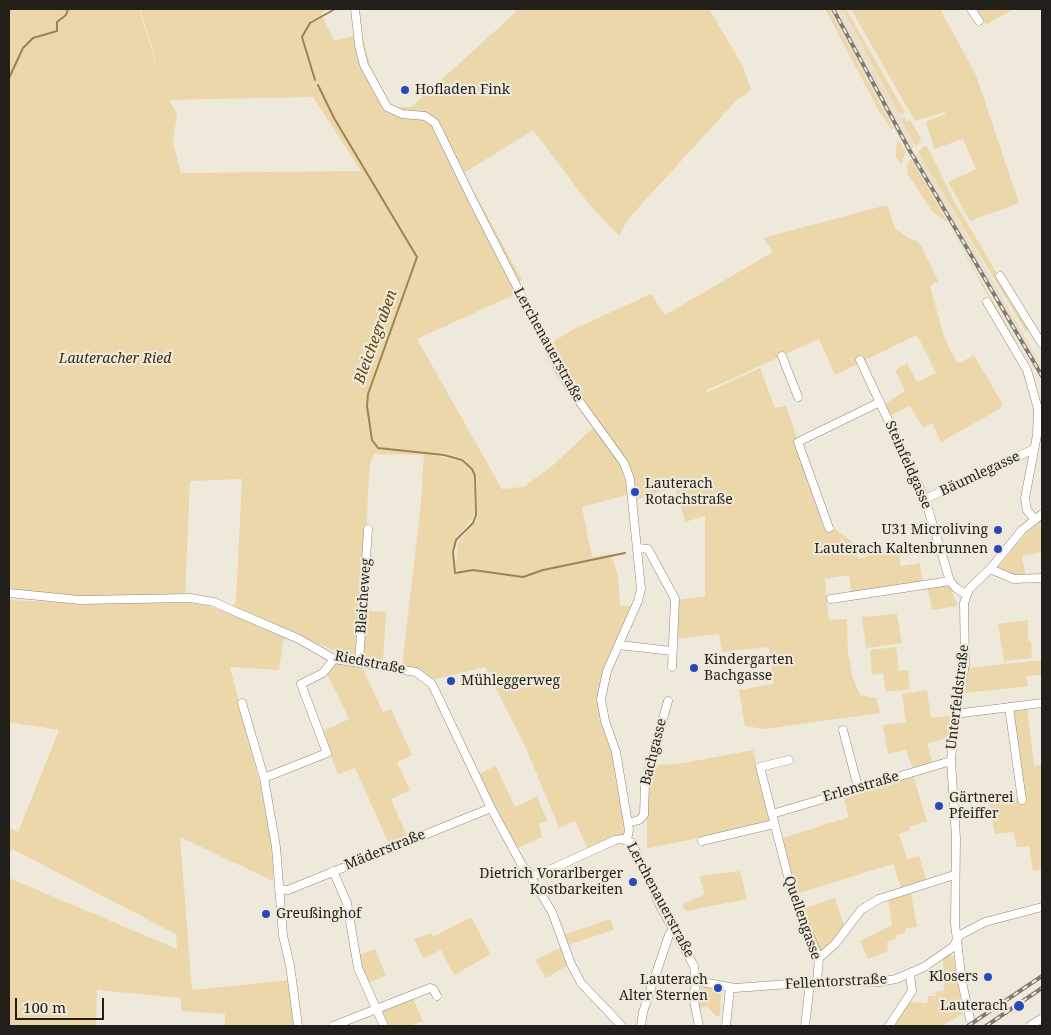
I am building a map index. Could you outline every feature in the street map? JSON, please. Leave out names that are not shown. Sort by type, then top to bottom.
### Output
[{"type":"street","name":"Lerchenauerstraße","points":[[355,9],[359,45],[364,65],[387,107],[402,114],[425,116],[435,123],[472,201],[558,367],[569,387],[624,463],[630,479],[641,588],[638,601],[606,671],[601,699],[605,721],[616,752],[628,822],[626,840],[636,849],[649,883],[692,961],[696,981],[694,1001],[699,1026]]},
{"type":"street","points":[[971,9],[979,21]]},
{"type":"street","points":[[1000,276],[1042,344]]},
{"type":"street","points":[[987,302],[1030,378],[1039,415],[1025,498],[1027,510],[1034,520]]},
{"type":"street","points":[[782,356],[798,397]]},
{"type":"street","name":"Steinfeldgasse","points":[[860,360],[925,499],[950,582]]},
{"type":"street","points":[[829,528],[798,442],[880,402]]},
{"type":"street","name":"Bäumlegasse","points":[[925,499],[1034,449]]},
{"type":"street","points":[[831,599],[950,582],[966,594],[1018,536],[1042,514]]},
{"type":"street","name":"Bleicheweg","points":[[359,663],[368,530]]},
{"type":"street","points":[[638,548],[648,549],[675,600],[672,667]]},
{"type":"street","points":[[990,569],[1014,579],[1042,578]]},
{"type":"street","name":"Riedstraße","points":[[9,593],[80,600],[190,598],[214,602],[299,639],[334,658],[409,670],[424,677],[432,684],[491,808],[523,867],[533,875],[532,879],[552,912],[569,960],[581,982],[602,1007],[622,1026]]},
{"type":"street","name":"Unterfeldstraße","points":[[966,594],[964,608],[965,666],[955,714],[951,761],[956,838],[954,875],[957,940],[970,1019]]},
{"type":"street","points":[[619,645],[672,651]]},
{"type":"street","points":[[264,778],[327,753],[301,684],[323,673],[334,658]]},
{"type":"street","name":"Bachgasse","points":[[628,822],[639,820],[644,815],[645,783],[668,701]]},
{"type":"street","points":[[242,703],[264,778],[276,848],[283,936],[290,965],[298,1026]]},
{"type":"street","points":[[955,714],[1042,703]]},
{"type":"street","points":[[1009,707],[1022,800]]},
{"type":"street","points":[[843,730],[858,787]]},
{"type":"street","name":"Quellengasse","points":[[789,760],[760,767],[798,909],[819,958],[806,1026]]},
{"type":"street","name":"Erlenstraße","points":[[772,814],[951,761]]},
{"type":"street","name":"Mäderstraße","points":[[278,889],[288,890],[491,808]]},
{"type":"street","points":[[702,841],[774,824]]},
{"type":"street","points":[[533,875],[543,873],[615,840],[626,840]]},
{"type":"street","points":[[333,871],[347,903],[358,968],[384,1026]]},
{"type":"street","points":[[819,958],[834,944],[861,910],[879,899],[954,875]]},
{"type":"street","name":"Fellentorstraße","points":[[696,981],[730,987],[879,982],[910,974],[953,947],[960,936],[986,922],[1042,907]]},
{"type":"street","points":[[641,1026],[643,1012],[669,935],[674,930]]},
{"type":"street","points":[[889,1026],[912,991],[910,974]]},
{"type":"street","points":[[726,1026],[730,987]]},
{"type":"street","points":[[333,1026],[430,988],[433,989],[437,996]]},
{"type":"street","points":[[1030,1026],[1042,1018]]},
{"type":"shaded area","points":[[829,9],[843,9],[897,111],[901,113],[902,121],[915,146],[908,154]]},
{"type":"shaded area","points":[[919,152],[1042,366],[1042,384],[1036,369],[912,162],[911,159]]},
{"type":"green space","name":"Lauteracher Ried","points":[[9,9],[139,9],[154,57],[153,70],[155,57],[140,9],[328,9],[321,13],[334,41],[362,34],[370,65],[390,103],[397,107],[411,107],[516,12],[515,9],[709,9],[743,66],[751,90],[735,102],[628,219],[619,236],[589,204],[533,130],[464,173],[522,280],[513,284],[518,293],[417,339],[502,489],[524,487],[552,466],[596,425],[544,347],[576,328],[651,294],[665,315],[773,252],[763,238],[887,205],[895,228],[908,238],[917,241],[938,281],[930,286],[944,337],[956,361],[960,363],[974,355],[1002,403],[1001,408],[941,442],[932,423],[923,428],[910,406],[889,416],[886,403],[905,391],[895,370],[907,363],[917,382],[936,373],[917,335],[835,375],[819,339],[707,390],[706,393],[760,368],[775,408],[786,406],[828,531],[835,529],[855,544],[858,559],[898,548],[901,566],[920,563],[923,584],[852,594],[849,575],[825,579],[829,620],[847,619],[848,653],[853,678],[860,695],[876,698],[880,713],[764,729],[745,726],[739,690],[773,684],[769,647],[722,652],[719,634],[675,639],[677,600],[705,596],[705,516],[685,522],[675,487],[634,500],[630,494],[582,507],[592,557],[611,554],[618,576],[620,605],[633,606],[600,687],[626,833],[588,849],[575,821],[559,828],[526,748],[485,667],[432,680],[417,670],[402,667],[421,502],[424,455],[374,454],[370,464],[358,655],[353,658],[294,634],[283,641],[279,670],[230,667],[261,788],[273,849],[273,881],[180,837],[192,990],[290,980],[297,1026],[225,1026],[225,1014],[181,1011],[181,998],[97,990],[96,1026],[9,1026],[9,878],[177,949],[176,934],[12,849],[9,856],[9,828],[18,832],[59,730],[9,722],[9,600],[96,604],[185,601],[231,612],[236,601],[242,479],[190,481],[185,596],[95,602],[9,596]],"holes":[[[313,97],[361,171],[181,173],[173,143],[177,114],[169,100]],[[443,453],[462,458],[472,467],[477,477],[476,521],[458,542],[455,569],[460,570],[454,575],[452,552],[455,540],[474,516],[474,477],[471,469],[461,461],[428,454]]]},
{"type":"green space","points":[[825,9],[829,9],[893,128],[892,130],[879,111]]},
{"type":"green space","points":[[843,9],[846,9],[905,112],[902,114],[897,111]]},
{"type":"green space","points":[[851,9],[940,9],[976,75],[1019,203],[970,221],[948,182],[976,169],[963,139],[934,149],[926,122],[945,114],[945,112],[915,121]]},
{"type":"green space","points":[[974,9],[1014,9],[987,24],[982,22]]},
{"type":"green space","points":[[904,115],[907,122],[910,120],[920,136],[921,140],[916,147],[902,121]]},
{"type":"green space","points":[[897,139],[906,152],[901,165],[896,157]]},
{"type":"green space","points":[[924,146],[928,148],[953,199],[1030,329],[1026,332],[919,153],[918,151]]},
{"type":"green space","points":[[911,159],[948,223],[933,212],[908,175],[907,165]]},
{"type":"green space","points":[[949,226],[1016,341],[1013,342]]},
{"type":"green space","points":[[1042,519],[1042,552],[1022,556],[1026,578],[1016,578],[996,570],[1020,540]]},
{"type":"green space","points":[[949,585],[958,606],[932,610],[928,589]]},
{"type":"green space","points":[[366,612],[386,612],[383,664],[364,662],[362,658]]},
{"type":"green space","points":[[897,614],[902,643],[866,648],[862,617]]},
{"type":"green space","points":[[1028,620],[1028,641],[1031,641],[1032,658],[1004,661],[998,624]]},
{"type":"green space","points":[[896,647],[899,671],[908,670],[910,689],[886,692],[883,673],[872,675],[870,650]]},
{"type":"green space","points":[[1042,660],[1042,675],[1026,676],[1028,686],[965,693],[969,668]]},
{"type":"green space","points":[[335,662],[363,669],[383,712],[391,709],[412,755],[397,762],[410,790],[391,799],[408,838],[390,846],[355,768],[338,774],[321,732],[349,719],[326,672]]},
{"type":"green space","points":[[927,690],[931,718],[951,715],[948,737],[927,744],[933,765],[914,771],[906,750],[888,754],[883,725],[906,722],[902,694]]},
{"type":"green space","points":[[1027,708],[1034,766],[1042,765],[1042,870],[1033,871],[1029,846],[1017,847],[1013,832],[995,834],[989,803],[1023,798],[1011,709]]},
{"type":"green space","points":[[753,750],[770,822],[707,839],[698,838],[647,847],[647,794],[651,768],[657,765],[678,764]]},
{"type":"green space","points":[[496,766],[515,807],[537,796],[547,821],[539,824],[542,837],[516,849],[476,775]]},
{"type":"green space","points":[[913,775],[927,821],[909,827],[910,830],[899,834],[907,859],[919,856],[927,882],[902,890],[893,864],[796,894],[780,839],[849,817],[843,796]]},
{"type":"green space","points":[[740,871],[747,899],[686,911],[682,905],[705,894],[699,876]]},
{"type":"green space","points":[[911,892],[917,927],[905,928],[905,933],[896,935],[896,939],[887,942],[888,951],[868,959],[860,941],[892,925],[888,898]]},
{"type":"green space","points":[[835,898],[844,926],[834,942],[820,954],[800,910]]},
{"type":"green space","points":[[471,917],[490,953],[489,955],[454,975],[441,950],[423,958],[414,939],[431,933],[433,937]]},
{"type":"green space","points":[[610,919],[614,930],[567,945],[564,935]]},
{"type":"green space","points":[[562,947],[568,965],[546,978],[535,960]]},
{"type":"green space","points":[[375,949],[386,976],[365,984],[359,955]]},
{"type":"green space","points":[[948,954],[953,956],[954,960],[963,1014],[941,1026],[891,1026],[908,1002],[927,1003],[928,996],[936,996],[935,992],[944,991],[943,958]]},
{"type":"green space","points":[[704,986],[721,990],[720,1016],[716,1016],[707,1006],[698,1008],[699,990]]},
{"type":"green space","points":[[412,996],[423,1021],[410,1026],[387,1026],[382,1011]]},
{"type":"waterway","points":[[9,78],[23,48],[33,38],[57,31],[57,22],[66,15],[68,9]]},
{"type":"waterway","name":"Bleichegraben","points":[[315,80],[302,37],[310,23],[335,9]]},
{"type":"waterway","name":"Bleichegraben","points":[[318,85],[334,118],[417,257],[368,394],[367,406],[372,440],[378,448],[444,455],[462,460],[472,469],[475,476],[476,515],[473,523],[456,540],[453,552],[455,573],[473,570],[523,577],[543,570],[625,553]]},
{"type":"railway","points":[[833,9],[910,151],[1042,376]]},
{"type":"railway","points":[[968,1026],[1042,976]]},
{"type":"railway","points":[[986,1026],[1042,988]]},
{"type":"place","name":"Hofladen Fink","points":[[405,90]]},
{"type":"place","name":"Lauterach Rotachstraße","points":[[635,492]]},
{"type":"place","name":"U31 Microliving","points":[[998,530]]},
{"type":"place","name":"Lauterach Kaltenbrunnen","points":[[998,549]]},
{"type":"place","name":"Kindergarten Bachgasse","points":[[694,668]]},
{"type":"place","name":"Mühleggerweg","points":[[451,681]]},
{"type":"place","name":"Gärtnerei Pfeiffer","points":[[939,806]]},
{"type":"place","name":"Dietrich Vorarlberger Kostbarkeiten","points":[[633,882]]},
{"type":"place","name":"Greußinghof","points":[[266,914]]},
{"type":"place","name":"Klosers","points":[[988,977]]},
{"type":"place","name":"Lauterach Alter Sternen","points":[[718,988]]},
{"type":"place","name":"Lauterach","points":[[1019,1006]]}]
